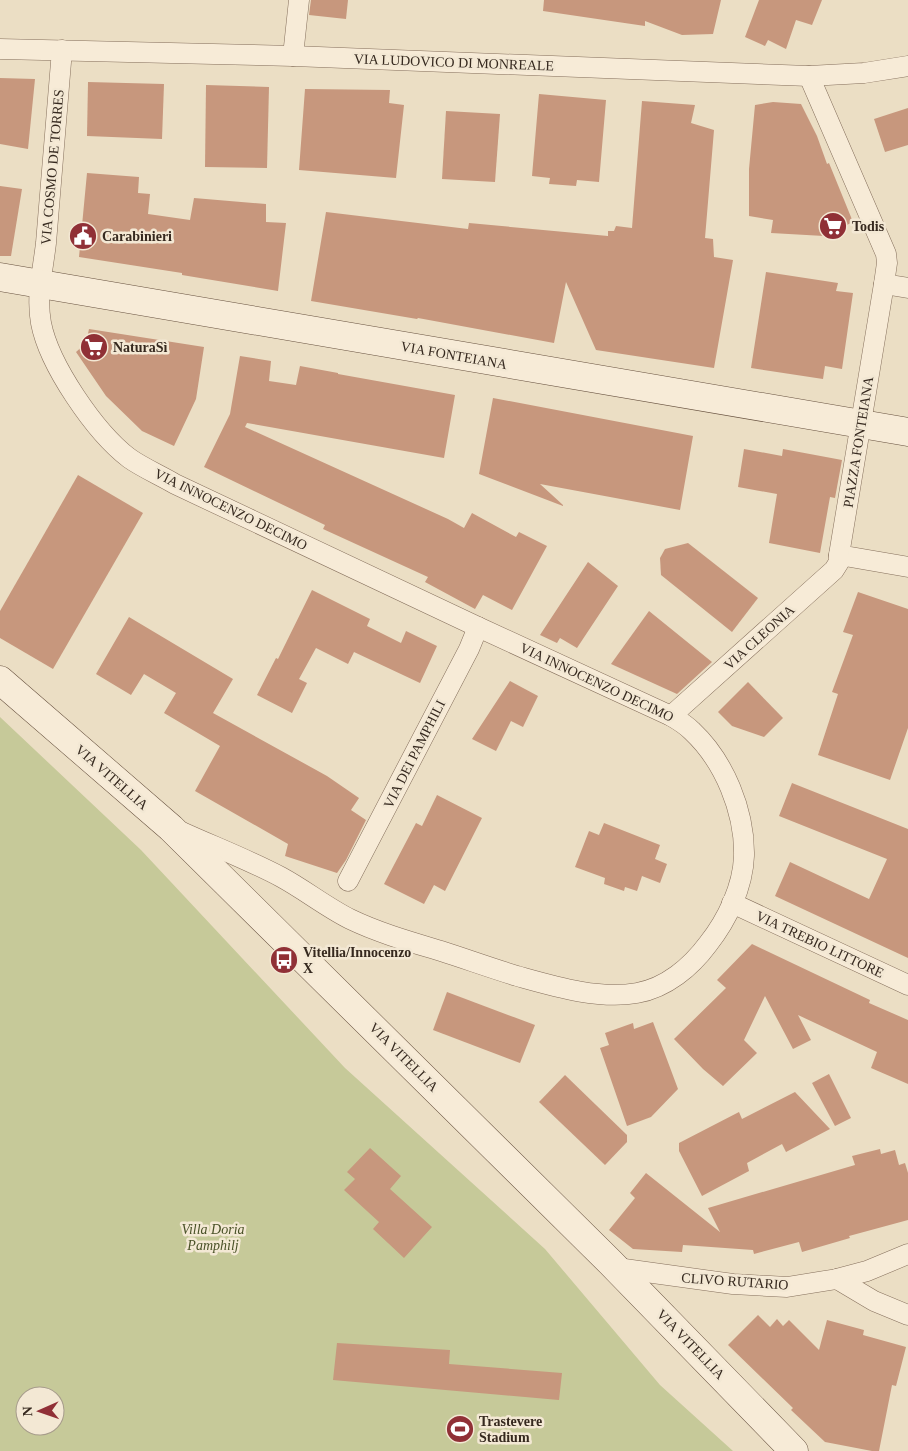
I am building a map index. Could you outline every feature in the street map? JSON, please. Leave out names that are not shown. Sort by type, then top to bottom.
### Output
[{"type":"street","points":[[293,56],[300,0]]},
{"type":"street","name":"VIA LUDOVICO DI MONREALE","points":[[0,49],[293,56],[809,76],[864,74],[908,66]]},
{"type":"street","name":"VIA COSMO DE TORRES","points":[[41,284],[62,50]]},
{"type":"street","name":"PIAZZA FONTEIANA","points":[[809,76],[886,254],[887,263],[839,555]]},
{"type":"street","name":"VIA FONTEIANA","points":[[0,277],[908,432]]},
{"type":"street","name":"VIA INNOCENZO DECIMO","points":[[41,284],[38,303],[41,323],[59,369],[90,417],[129,458],[175,484],[672,716],[691,730],[721,768],[732,792],[744,844],[742,871],[732,903],[723,923],[704,950],[671,979],[656,988],[639,993],[614,995],[542,983],[477,964],[383,932],[350,918],[282,878],[171,828]]},
{"type":"street","points":[[884,284],[908,288]]},
{"type":"street","points":[[839,555],[908,567]]},
{"type":"street","name":"VIA CLEONIA","points":[[672,716],[834,570],[839,562],[839,555]]},
{"type":"street","name":"VIA DEI PAMPHILI","points":[[348,881],[469,649],[478,627]]},
{"type":"street","name":"VIA VITELLIA","points":[[0,680],[171,828],[617,1268],[794,1451]]},
{"type":"street","name":"VIA TREBIO LITTORE","points":[[732,903],[908,985]]},
{"type":"street","name":"CLIVO RUTARIO","points":[[617,1268],[713,1282],[769,1286],[804,1285],[867,1271],[908,1254]]},
{"type":"street","points":[[836,1279],[874,1301],[908,1315]]},
{"type":"green space","name":"Villa Doria Pamphilj","points":[[0,717],[141,850],[345,1068],[545,1249],[660,1385],[733,1451],[0,1451]]},
{"type":"building","points":[[311,0],[348,0],[346,19],[309,15]]},
{"type":"building","points":[[544,0],[721,0],[713,34],[682,35],[645,21],[645,26],[543,11]]},
{"type":"building","points":[[759,0],[822,0],[812,25],[796,20],[786,49],[768,40],[765,46],[745,37]]},
{"type":"building","points":[[0,78],[35,79],[28,149],[0,144]]},
{"type":"building","points":[[88,82],[164,84],[162,139],[87,136]]},
{"type":"building","points":[[206,85],[269,87],[267,168],[205,167]]},
{"type":"building","points":[[305,89],[390,90],[389,103],[404,105],[396,178],[299,170]]},
{"type":"building","points":[[539,94],[606,100],[599,182],[577,180],[576,186],[549,184],[550,178],[532,176]]},
{"type":"building","points":[[642,101],[695,105],[691,123],[714,130],[705,238],[713,239],[714,257],[733,260],[714,368],[596,350],[566,282],[554,343],[311,301],[326,212],[468,229],[469,223],[608,236],[608,231],[614,231],[616,226],[632,228]]},
{"type":"building","points":[[773,102],[801,104],[817,136],[827,164],[829,163],[853,222],[824,236],[771,233],[773,220],[749,216],[749,169],[755,105]]},
{"type":"building","points":[[908,108],[908,145],[885,152],[874,119]]},
{"type":"building","points":[[446,111],[500,114],[495,182],[442,179]]},
{"type":"building","points":[[87,173],[139,177],[138,193],[150,194],[148,214],[190,220],[194,198],[266,204],[266,222],[286,223],[278,291],[182,275],[182,273],[79,257]]},
{"type":"building","points":[[0,186],[22,189],[11,256],[0,256]]},
{"type":"building","points":[[766,272],[838,283],[836,291],[853,293],[842,369],[825,366],[823,379],[751,368]]},
{"type":"building","points":[[89,329],[204,347],[196,399],[174,446],[142,431],[106,396],[76,352],[86,343]]},
{"type":"building","points":[[240,356],[271,361],[269,381],[296,385],[300,366],[455,395],[444,458],[247,423],[245,427],[464,528],[472,513],[516,537],[519,532],[547,546],[512,610],[483,595],[475,609],[425,582],[428,577],[323,529],[325,525],[204,467],[230,414]]},
{"type":"building","points":[[493,398],[693,436],[680,510],[540,484],[563,506],[479,474]]},
{"type":"building","points":[[744,449],[782,456],[783,449],[842,460],[835,498],[830,497],[820,553],[769,543],[777,494],[738,487]]},
{"type":"building","points":[[78,475],[143,513],[53,669],[0,638],[0,611]]},
{"type":"building","points":[[688,543],[758,598],[732,632],[661,575],[660,558],[665,549]]},
{"type":"building","points":[[588,562],[618,586],[577,648],[560,638],[557,643],[540,635]]},
{"type":"building","points":[[312,590],[370,619],[367,626],[401,643],[406,631],[437,646],[420,683],[354,652],[348,664],[316,648],[299,679],[307,683],[292,713],[257,695],[276,658],[278,659]]},
{"type":"building","points":[[858,592],[908,609],[908,728],[890,780],[818,755],[838,694],[832,692],[853,635],[843,632]]},
{"type":"building","points":[[649,611],[712,662],[677,694],[611,664]]},
{"type":"building","points":[[129,617],[233,679],[213,713],[327,776],[359,798],[351,810],[366,820],[346,860],[337,873],[285,856],[288,844],[195,791],[220,746],[164,713],[176,693],[144,674],[131,695],[96,674]]},
{"type":"building","points":[[510,681],[538,696],[523,727],[511,721],[496,751],[472,739]]},
{"type":"building","points":[[748,682],[783,718],[764,737],[732,726],[718,712]]},
{"type":"building","points":[[792,783],[908,829],[908,958],[775,896],[790,862],[869,899],[887,859],[779,816]]},
{"type":"building","points":[[437,795],[482,818],[445,891],[434,885],[424,904],[384,884],[416,823],[422,826]]},
{"type":"building","points":[[604,823],[660,845],[655,859],[667,864],[660,883],[642,876],[637,891],[625,887],[624,891],[604,884],[605,878],[575,867],[589,831],[599,835]]},
{"type":"building","points":[[752,944],[870,1000],[869,1003],[908,1020],[908,1084],[871,1068],[877,1052],[798,1015],[811,1040],[793,1049],[765,996],[744,1040],[757,1053],[723,1086],[703,1069],[674,1039],[726,988],[717,980]]},
{"type":"building","points":[[447,992],[535,1025],[520,1063],[433,1030]]},
{"type":"building","points":[[653,1022],[678,1089],[651,1117],[627,1126],[600,1048],[609,1045],[605,1033],[633,1023],[634,1029]]},
{"type":"building","points":[[829,1074],[851,1118],[835,1126],[812,1083]]},
{"type":"building","points":[[565,1075],[627,1135],[627,1142],[605,1165],[539,1102]]},
{"type":"building","points":[[795,1092],[830,1129],[786,1152],[782,1144],[747,1163],[749,1171],[702,1196],[679,1151],[679,1143],[739,1112],[742,1119]]},
{"type":"building","points":[[370,1148],[401,1176],[390,1189],[432,1227],[404,1258],[373,1229],[379,1222],[344,1190],[355,1179],[347,1172]]},
{"type":"building","points":[[880,1149],[881,1154],[895,1150],[899,1165],[905,1163],[908,1173],[908,1220],[849,1236],[850,1238],[802,1252],[799,1242],[754,1254],[753,1250],[683,1245],[682,1252],[633,1249],[609,1230],[635,1198],[630,1193],[646,1173],[720,1232],[708,1208],[855,1165],[852,1156]]},
{"type":"building","points":[[758,1315],[770,1327],[777,1319],[783,1326],[789,1320],[819,1350],[827,1320],[864,1330],[863,1335],[906,1347],[896,1386],[892,1385],[879,1451],[825,1442],[728,1345]]},
{"type":"building","points":[[337,1343],[450,1350],[449,1364],[562,1373],[559,1400],[333,1380]]},
{"type":"place","name":"Todis","points":[[833,226]]},
{"type":"place","name":"Carabinieri","points":[[83,236]]},
{"type":"place","name":"NaturaSì","points":[[94,347]]},
{"type":"place","name":"Vitellia/Innocenzo X","points":[[284,960]]},
{"type":"place","name":"Trastevere Stadium","points":[[460,1429]]}]
